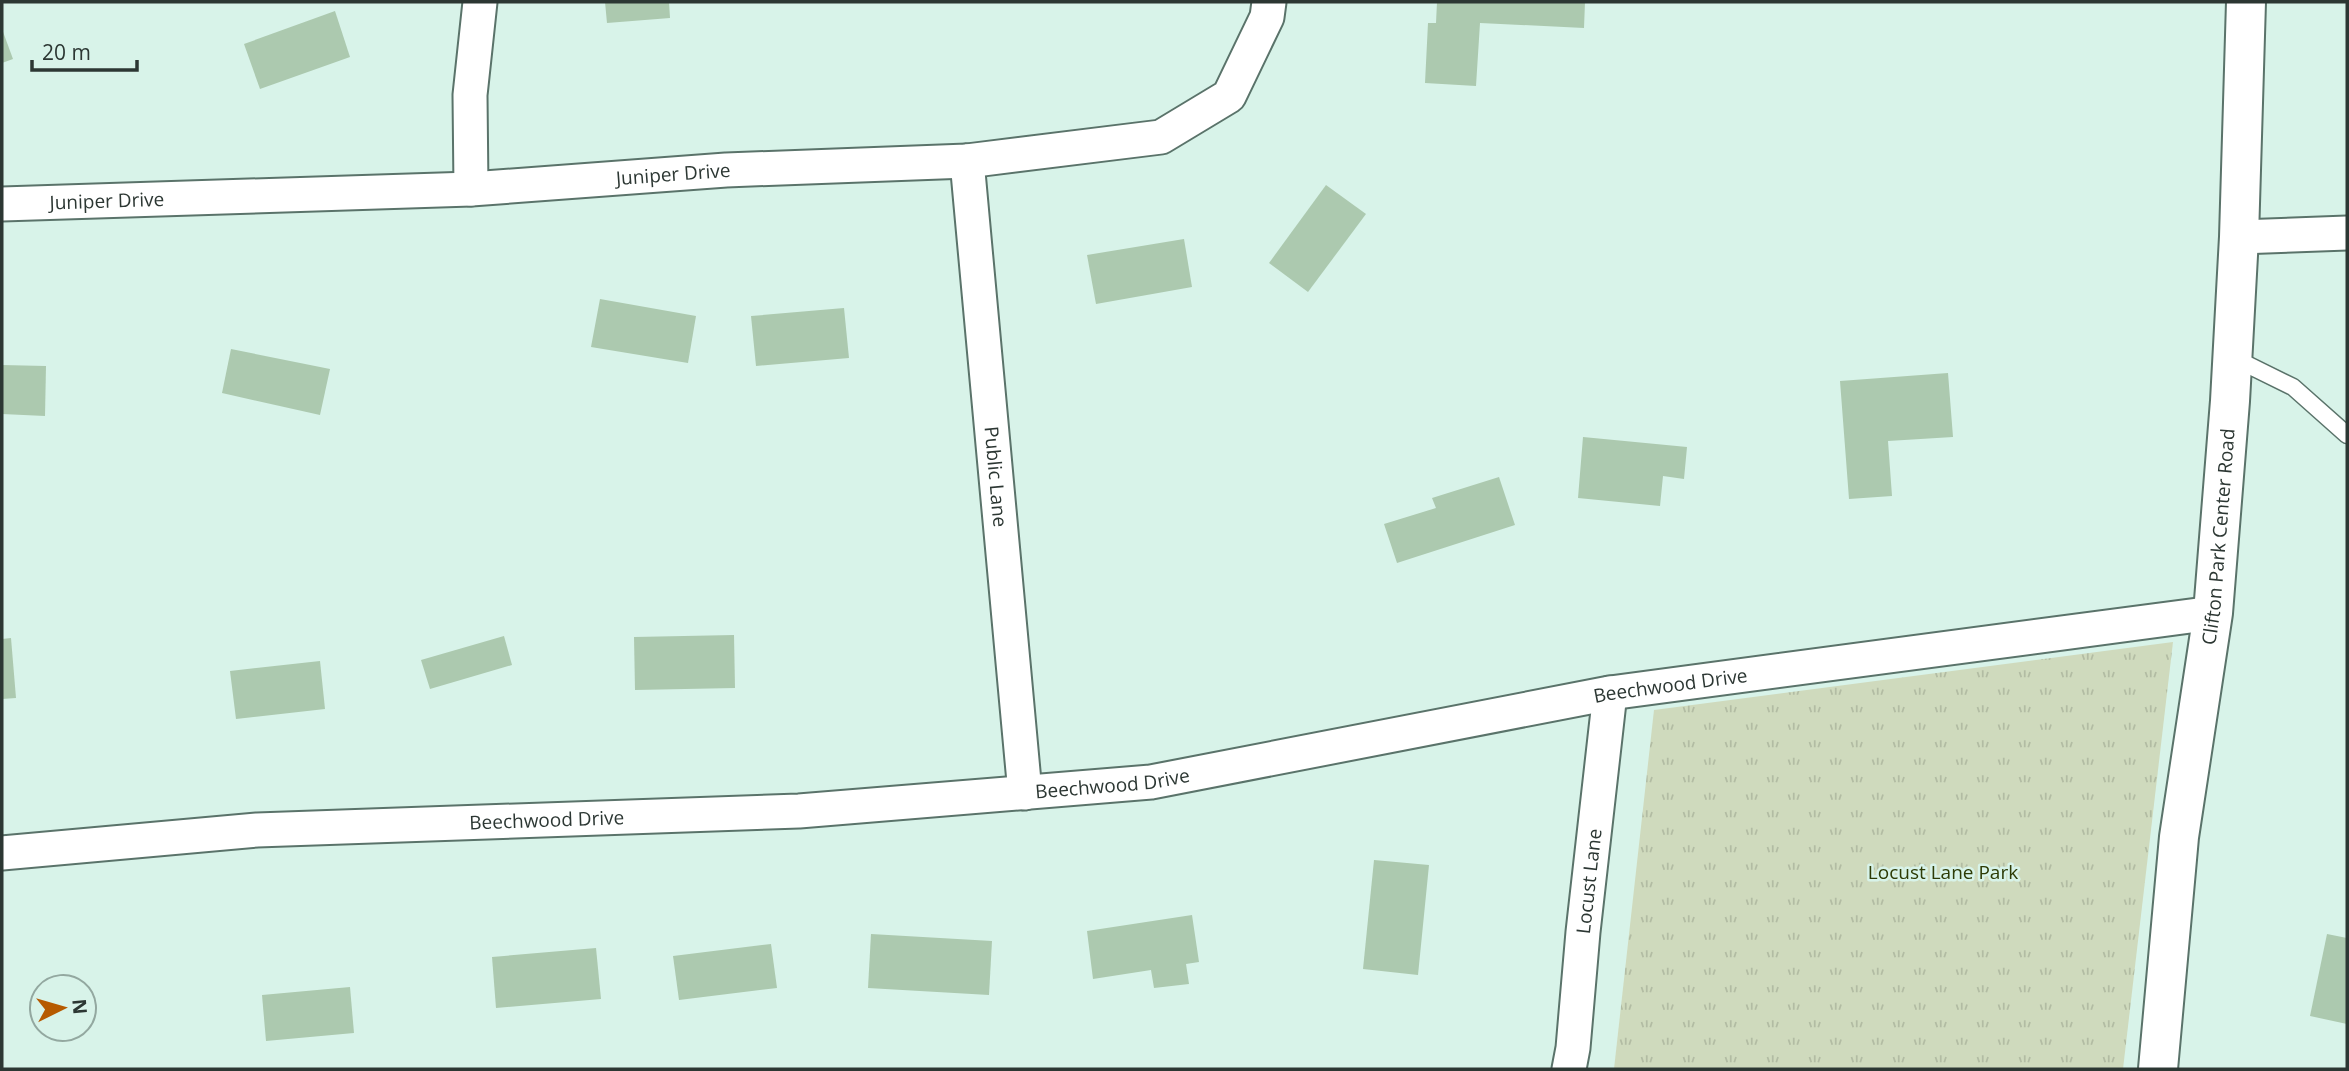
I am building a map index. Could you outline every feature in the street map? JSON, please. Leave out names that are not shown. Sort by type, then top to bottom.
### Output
[{"type":"street","points":[[471,189],[470,95],[480,2]]},
{"type":"street","name":"Juniper Drive","points":[[2,204],[471,189],[726,170],[967,160],[1161,137],[1229,96],[1267,17],[1269,2]]},
{"type":"street","name":"Clifton Park Center Road","points":[[2158,1069],[2179,837],[2213,613],[2239,237],[2246,2]]},
{"type":"street","name":"Public Lane","points":[[967,160],[1025,793]]},
{"type":"street","points":[[2239,237],[2347,233]]},
{"type":"street","name":"Beechwood Drive","points":[[2,853],[257,831],[799,811],[1151,782],[1611,692],[2213,613]]},
{"type":"street","name":"Locust Lane","points":[[1569,1069],[1611,692]]},
{"type":"lane","points":[[2232,357],[2293,387],[2347,435]]},
{"type":"green space","name":"Locust Lane Park","points":[[2173,642],[2123,1069],[1614,1069],[1654,710]]},
{"type":"building","points":[[605,2],[669,2],[670,18],[607,23]]},
{"type":"building","points":[[1437,2],[1585,2],[1584,28],[1480,23],[1476,86],[1425,83],[1428,23],[1436,23]]},
{"type":"building","points":[[335,11],[350,57],[260,89],[244,44]]},
{"type":"building","points":[[2,29],[13,59],[2,63]]},
{"type":"building","points":[[1326,185],[1366,214],[1308,292],[1269,263]]},
{"type":"building","points":[[1184,239],[1192,287],[1096,304],[1087,255]]},
{"type":"building","points":[[600,299],[696,316],[688,363],[591,347]]},
{"type":"building","points":[[844,308],[849,358],[756,366],[751,316]]},
{"type":"building","points":[[231,349],[330,369],[320,415],[222,393]]},
{"type":"building","points":[[2,365],[46,366],[45,416],[2,414]]},
{"type":"building","points":[[1948,373],[1953,437],[1888,441],[1892,496],[1849,499],[1840,381]]},
{"type":"building","points":[[1583,437],[1687,447],[1684,479],[1663,476],[1660,506],[1578,498]]},
{"type":"building","points":[[1499,477],[1515,525],[1397,563],[1384,524],[1436,508],[1432,498]]},
{"type":"building","points":[[734,635],[735,688],[635,690],[634,637]]},
{"type":"building","points":[[504,636],[512,665],[430,689],[421,660]]},
{"type":"building","points":[[11,638],[16,698],[2,699],[2,639]]},
{"type":"building","points":[[320,661],[325,709],[236,719],[230,671]]},
{"type":"building","points":[[1374,860],[1429,865],[1418,975],[1363,969]]},
{"type":"building","points":[[1192,915],[1199,962],[1186,964],[1189,984],[1154,988],[1151,970],[1093,979],[1087,931]]},
{"type":"building","points":[[871,934],[992,941],[989,995],[868,988]]},
{"type":"building","points":[[2327,934],[2347,938],[2347,1024],[2310,1016]]},
{"type":"building","points":[[771,944],[777,988],[679,1000],[673,956]]},
{"type":"building","points":[[596,948],[601,999],[496,1008],[492,957]]},
{"type":"building","points":[[350,987],[354,1033],[266,1041],[262,995]]}]
